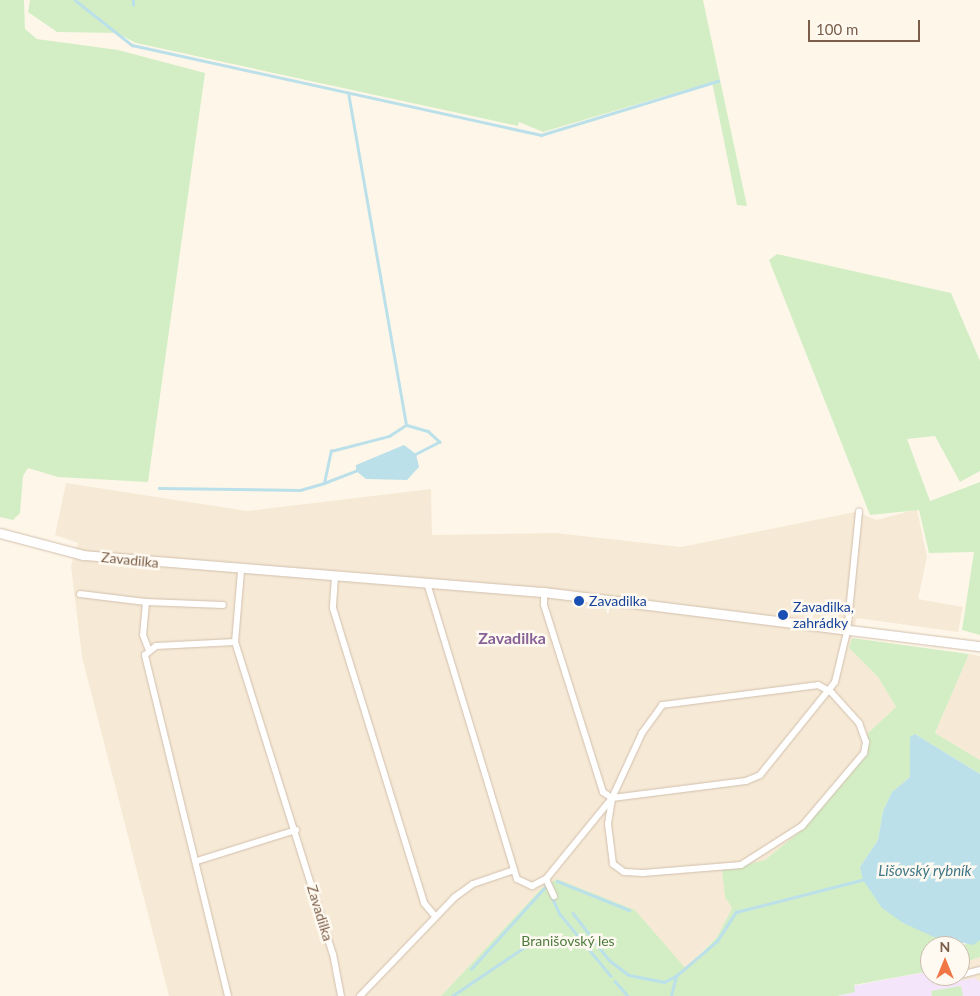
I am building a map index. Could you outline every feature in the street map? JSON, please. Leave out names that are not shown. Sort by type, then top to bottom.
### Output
[{"type":"street","points":[[544,592],[544,605],[603,792],[612,798],[754,779],[831,692],[848,626],[859,512]]},
{"type":"street","name":"Zavadilka","points":[[0,533],[20,540],[83,555],[241,572],[544,592],[848,626],[978,645]]},
{"type":"street","name":"Zavadilka","points":[[241,572],[235,642],[296,830],[341,996]]},
{"type":"street","points":[[334,577],[333,608],[424,903],[435,916]]},
{"type":"street","points":[[427,583],[514,870],[523,884],[532,886],[546,879],[612,798],[637,742],[662,705],[818,685],[831,692],[859,723],[866,742],[864,753],[802,826],[767,852],[741,865],[624,872],[613,864],[609,847],[612,798]]},
{"type":"street","points":[[80,594],[146,602],[224,605]]},
{"type":"street","points":[[146,602],[144,635],[148,648],[145,655],[152,699],[197,861],[228,996]]},
{"type":"street","points":[[148,648],[235,642]]},
{"type":"street","points":[[197,861],[296,830]]},
{"type":"street","points":[[360,996],[435,916],[473,884],[514,870]]},
{"type":"street","points":[[546,879],[554,896]]},
{"type":"shaded area","name":"Zavadilka","points":[[66,483],[247,511],[431,489],[432,535],[556,533],[681,547],[855,512],[877,520],[917,509],[927,557],[918,599],[963,607],[958,632],[857,618],[849,648],[878,677],[896,707],[868,733],[864,758],[804,828],[765,860],[743,867],[725,897],[732,908],[717,937],[685,969],[542,888],[441,996],[169,996],[82,657],[71,566],[78,543],[55,535]]},
{"type":"shaded area","points":[[969,654],[980,656],[980,760],[935,733]]},
{"type":"shaded area","points":[[980,957],[980,982],[975,978],[970,979],[970,960]]},
{"type":"shaded area","points":[[920,973],[920,986],[970,986],[970,979],[975,978],[980,982],[980,996],[837,996],[854,992],[853,986]]},
{"type":"green space","points":[[0,0],[24,0],[25,29],[37,39],[118,50],[205,73],[148,482],[58,477],[28,468],[23,476],[20,513],[13,520],[0,517]]},
{"type":"green space","points":[[30,0],[703,0],[747,206],[737,205],[712,82],[543,132],[519,122],[518,126],[136,43],[117,33],[57,32],[28,12]]},
{"type":"green space","points":[[777,254],[951,293],[980,361],[980,471],[960,482],[935,436],[907,439],[930,501],[980,482],[980,635],[962,630],[974,552],[929,553],[919,510],[870,515],[769,260]]},
{"type":"green space","name":"Branišovský les","points":[[852,638],[969,654],[935,733],[980,760],[980,774],[915,734],[910,777],[892,792],[883,811],[878,840],[860,867],[903,923],[938,936],[920,936],[920,973],[854,985],[855,992],[837,996],[441,996],[542,888],[557,879],[635,910],[686,969],[717,937],[732,908],[725,897],[722,870],[765,860],[804,828],[864,758],[868,733],[896,707],[878,677],[849,648]]},
{"type":"green space","name":"Branišovský les","points":[[980,940],[980,957],[970,960],[970,943]]},
{"type":"green space","points":[[961,986],[963,996],[932,996],[931,991]]},
{"type":"water","points":[[404,445],[416,454],[419,467],[407,480],[366,479],[356,471],[356,465]]},
{"type":"water","name":"Lišovský rybník","points":[[915,734],[980,774],[980,940],[973,945],[970,944],[970,936],[932,936],[903,923],[882,908],[863,880],[860,867],[878,840],[883,811],[892,792],[910,777],[910,737]]},
{"type":"waterway","points":[[75,0],[132,45],[541,135],[718,81]]},
{"type":"waterway","points":[[133,0],[133,5]]},
{"type":"waterway","points":[[159,488],[300,490],[324,483],[331,451],[389,436],[406,425],[348,93]]},
{"type":"waterway","points":[[407,425],[428,431],[440,442],[416,454]]},
{"type":"waterway","points":[[324,483],[356,471]]},
{"type":"waterway","points":[[671,996],[676,976],[717,941],[736,912],[865,879]]},
{"type":"waterway","points":[[557,881],[629,910]]},
{"type":"waterway","points":[[471,969],[545,887]]},
{"type":"waterway","points":[[552,897],[560,914],[611,976]]},
{"type":"waterway","points":[[573,913],[609,960],[629,975],[664,982],[676,976]]},
{"type":"waterway","points":[[452,996],[535,940]]},
{"type":"waterway","points":[[615,981],[628,996]]},
{"type":"place","name":"Zavadilka","points":[[579,601]]},
{"type":"place","name":"Zavadilka, zahrádky","points":[[783,615]]},
{"type":"district","name":"Zavadilka","points":[[512,638]]}]
